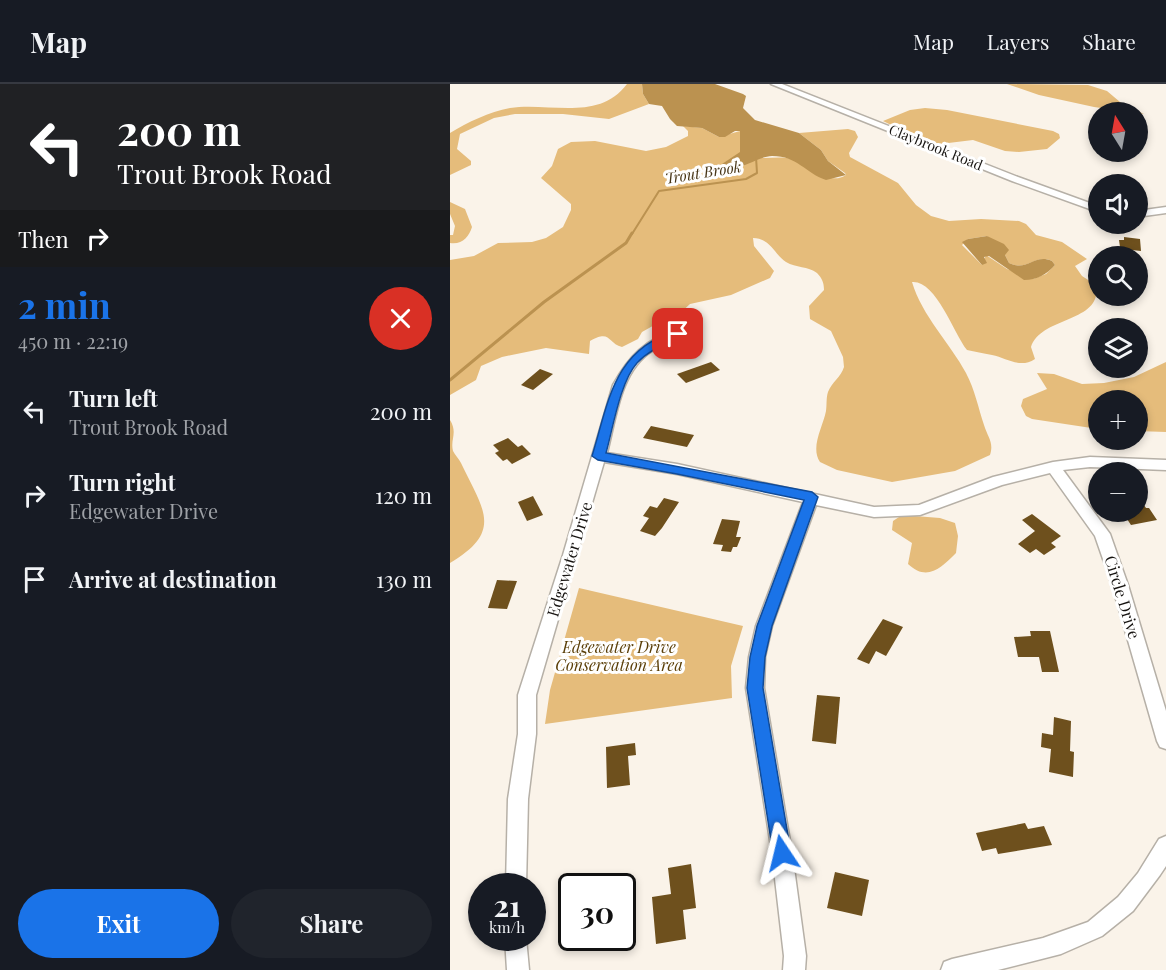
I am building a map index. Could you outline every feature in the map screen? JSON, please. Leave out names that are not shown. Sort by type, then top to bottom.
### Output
[{"type":"street","name":"Claybrook Road","points":[[775,84],[1088,205]]},
{"type":"street","points":[[1148,212],[1166,210]]},
{"type":"street","name":"Edgewater Drive","points":[[516,873],[518,799],[527,734],[527,694],[571,555],[619,385],[631,363],[647,349],[678,334]]},
{"type":"street","points":[[598,456],[677,469],[874,512],[920,510],[998,481],[1053,466],[1090,462],[1166,465]]},
{"type":"street","name":"Circle Drive","points":[[1053,466],[1102,534],[1120,585],[1166,741]]},
{"type":"street","points":[[794,970],[795,956],[782,853],[755,688],[764,626],[812,497]]},
{"type":"street","points":[[952,970],[1056,944],[1096,929],[1130,899],[1157,866],[1166,846]]},
{"type":"street","points":[[517,951],[518,970]]},
{"type":"green space","points":[[627,84],[642,84],[643,94],[649,104],[609,119],[563,114],[515,114],[494,118],[460,134],[457,149],[471,161],[471,165],[450,175],[450,133],[464,125],[510,108],[588,107],[616,96]]},
{"type":"green space","points":[[1007,84],[1088,85],[1107,91],[1120,102],[1088,102],[1088,106],[1039,95]]},
{"type":"green space","points":[[925,108],[947,110],[1053,131],[1059,134],[1060,138],[1047,149],[1019,152],[1005,151],[973,140],[932,145],[883,121],[910,110]]},
{"type":"green space","points":[[683,126],[702,128],[719,137],[740,131],[740,152],[760,158],[795,160],[827,177],[840,178],[846,175],[845,173],[828,161],[821,150],[799,133],[848,129],[855,131],[858,137],[849,153],[850,157],[898,183],[916,205],[931,216],[949,221],[981,219],[1019,221],[1026,224],[1036,235],[1062,242],[1087,259],[1075,266],[1088,280],[1088,306],[1090,306],[1037,337],[1031,347],[1035,359],[1024,363],[967,350],[929,289],[912,282],[929,318],[969,379],[991,443],[990,455],[955,471],[892,482],[837,470],[820,462],[816,450],[826,411],[827,394],[844,367],[843,357],[831,331],[810,319],[809,306],[824,290],[823,283],[817,273],[786,262],[768,243],[753,238],[754,246],[774,271],[770,278],[731,295],[690,304],[675,318],[658,323],[642,332],[638,339],[622,347],[602,336],[590,341],[589,354],[546,348],[502,357],[481,366],[476,380],[450,395],[450,260],[474,256],[498,243],[532,242],[546,238],[563,227],[571,210],[571,204],[541,178],[552,166],[558,149],[571,142],[595,141],[646,151],[666,147],[688,136],[688,131]],"holes":[[[987,236],[1005,255],[1009,263],[1021,265],[1046,259],[1055,265],[1046,274],[1033,279],[1007,269],[986,255],[982,265],[962,245],[968,239]]]},
{"type":"green space","points":[[450,202],[465,209],[472,227],[467,237],[458,243],[450,243],[450,235],[453,235],[455,226],[450,214]]},
{"type":"green space","points":[[1166,362],[1166,432],[1148,431],[1148,390],[1088,390],[1088,427],[1032,419],[1026,416],[1021,406],[1023,399],[1047,389],[1037,373],[1054,374],[1082,384],[1148,378],[1148,370]]},
{"type":"green space","points":[[450,420],[454,432],[453,451],[476,493],[484,518],[483,529],[478,540],[450,563]]},
{"type":"green space","points":[[902,515],[940,518],[955,523],[958,536],[956,553],[934,571],[921,572],[915,569],[908,564],[912,543],[892,530],[893,521]]},
{"type":"green space","name":"Edgewater Drive Conservation Area","points":[[579,588],[743,626],[731,666],[732,698],[545,724],[550,690]]},
{"type":"shaded area","points":[[642,84],[715,84],[743,94],[746,96],[743,108],[755,120],[799,133],[821,150],[828,161],[846,175],[826,180],[795,162],[772,156],[735,167],[722,164],[740,152],[740,131],[719,137],[702,128],[677,126],[662,106],[649,104],[643,94]]},
{"type":"shaded area","points":[[987,236],[1004,244],[1009,250],[1005,255],[1009,263],[1021,265],[1046,259],[1055,265],[1041,276],[1024,280],[989,256],[984,257],[987,263],[982,265],[962,242]]},
{"type":"building","points":[[1124,237],[1140,239],[1141,246],[1120,246],[1119,240],[1124,240]]},
{"type":"building","points":[[711,362],[720,370],[686,383],[677,374]]},
{"type":"building","points":[[540,369],[553,374],[533,390],[521,385]]},
{"type":"building","points":[[651,426],[694,435],[687,447],[643,438]]},
{"type":"building","points":[[508,438],[518,447],[522,445],[531,454],[512,464],[507,459],[503,461],[495,453],[499,451],[493,445]]},
{"type":"building","points":[[533,496],[543,515],[527,521],[518,502]]},
{"type":"building","points":[[664,498],[679,502],[662,528],[655,536],[640,531],[649,518],[643,516],[650,506],[657,508]]},
{"type":"building","points":[[1148,508],[1149,508],[1157,520],[1148,522]]},
{"type":"building","points":[[1032,514],[1061,536],[1051,543],[1056,547],[1044,555],[1036,549],[1030,553],[1018,544],[1035,531],[1022,520]]},
{"type":"building","points":[[722,519],[740,521],[736,537],[741,537],[737,547],[733,547],[731,552],[721,551],[723,545],[713,544]]},
{"type":"building","points":[[1129,522],[1147,522],[1131,525]]},
{"type":"building","points":[[497,580],[517,581],[507,609],[488,608]]},
{"type":"building","points":[[883,619],[903,627],[886,656],[876,651],[869,664],[857,659]]},
{"type":"building","points":[[1030,631],[1050,631],[1059,672],[1042,672],[1039,657],[1018,657],[1014,637],[1031,636]]},
{"type":"building","points":[[817,695],[840,697],[836,744],[812,741]]},
{"type":"building","points":[[1054,717],[1071,721],[1070,751],[1074,752],[1073,777],[1049,772],[1051,749],[1041,747],[1042,733],[1053,735]]},
{"type":"building","points":[[635,743],[636,755],[628,756],[630,785],[607,788],[606,747]]},
{"type":"building","points":[[1025,823],[1028,829],[1044,826],[1052,845],[998,854],[996,848],[982,851],[976,833]]},
{"type":"building","points":[[691,864],[696,908],[683,910],[686,939],[656,944],[652,897],[671,894],[668,868]]},
{"type":"building","points":[[835,872],[869,880],[862,916],[827,908]]},
{"type":"waterway","name":"Trout Brook","points":[[632,234],[659,191],[746,179],[757,173],[756,157]]},
{"type":"waterway","name":"Trout Brook","points":[[450,380],[544,302],[626,243],[632,233]]},
{"type":"route","points":[[678,334],[647,349],[631,363],[619,385],[598,456],[677,469],[812,497],[764,626],[755,688],[782,853]]}]
